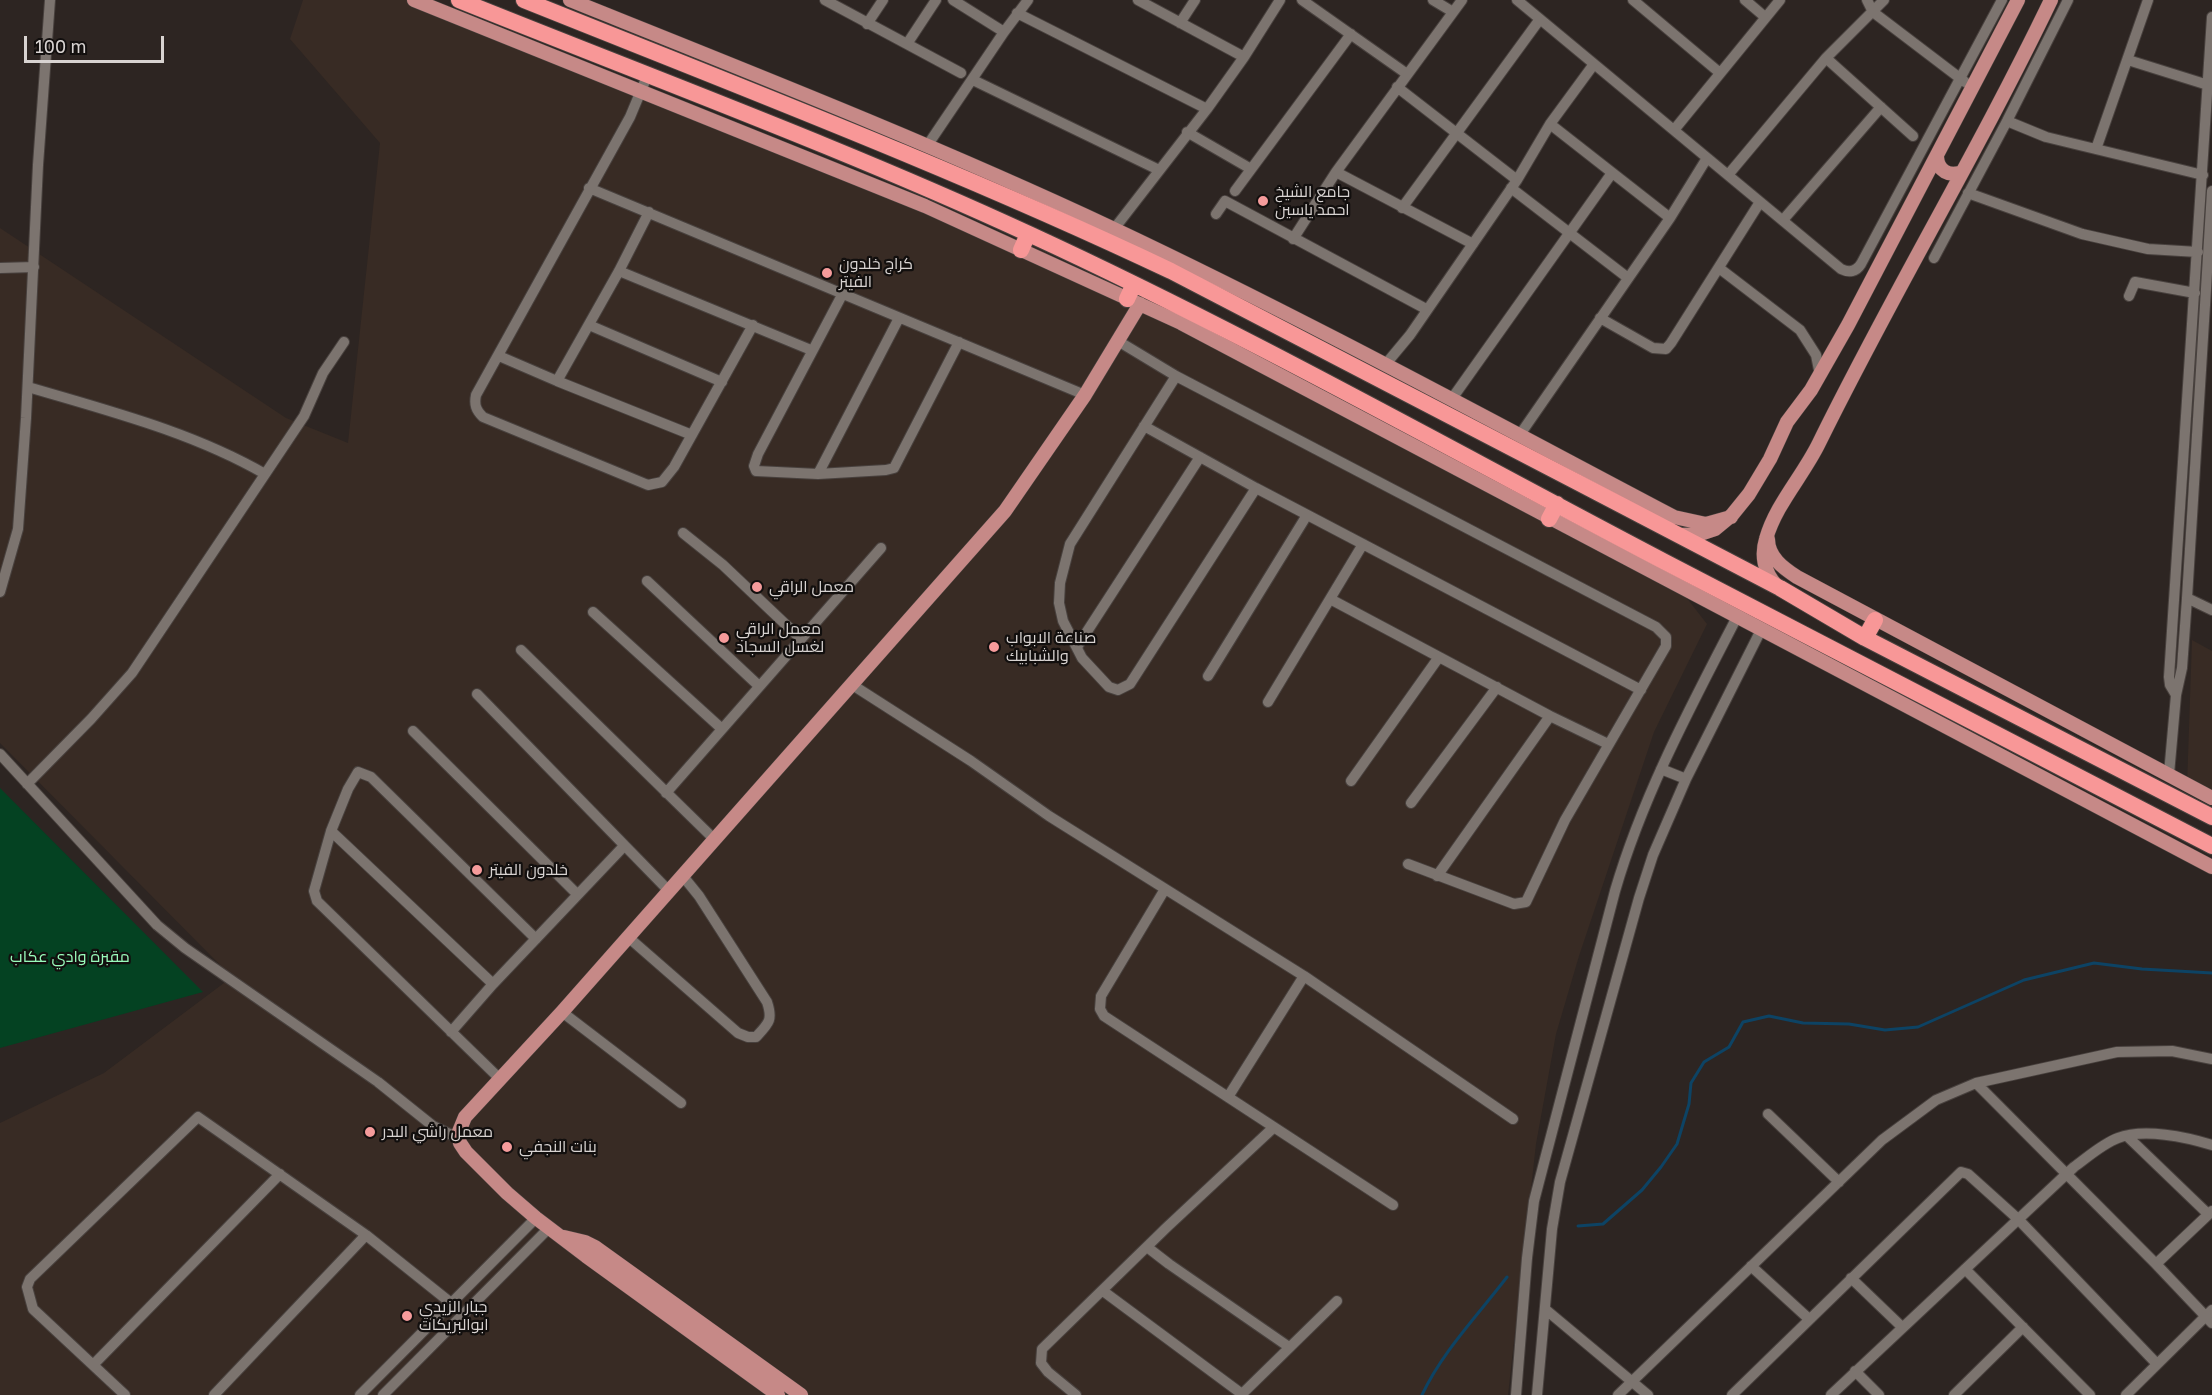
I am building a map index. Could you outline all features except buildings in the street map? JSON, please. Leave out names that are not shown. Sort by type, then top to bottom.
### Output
[{"type":"highway","points":[[459,0],[648,74],[931,190],[1028,234],[1134,296],[1283,359],[1553,511],[1883,685],[2212,846]]},
{"type":"highway","points":[[524,0],[701,62],[797,101],[942,169],[1060,212],[1116,245],[1220,288],[1580,476],[1674,533],[1780,588],[1865,638],[2212,817]]},
{"type":"highway","points":[[931,190],[942,169]]},
{"type":"highway","points":[[1021,250],[1028,234]]},
{"type":"highway","points":[[1865,638],[1875,620]]},
{"type":"main road","points":[[414,0],[925,206],[1021,250],[1134,296],[1118,341],[1085,395],[1005,511],[562,1012],[465,1117],[460,1128],[458,1138],[466,1152],[536,1218],[778,1395]]},
{"type":"main road","points":[[570,0],[701,62]]},
{"type":"main road","points":[[1674,533],[1690,536],[1706,533],[1731,517],[1749,494],[1770,459],[1787,422],[1820,375],[2018,0]]},
{"type":"main road","points":[[1780,588],[1770,578],[1764,563],[1764,546],[1781,503],[1813,455],[1831,416],[1921,251],[2051,0]]},
{"type":"main road","points":[[797,101],[927,146],[1060,212],[1114,229],[1220,288],[1385,365],[1519,436],[1580,476],[1684,520],[1707,524],[1731,517]]},
{"type":"main road","points":[[1936,157],[1937,163],[1945,172],[1951,174],[1962,172]]},
{"type":"main road","points":[[1921,251],[1934,258]]},
{"type":"main road","points":[[1553,511],[1761,630],[1883,685],[2212,867]]},
{"type":"main road","points":[[1768,532],[1771,553],[1788,572],[2212,798]]},
{"type":"main road","points":[[554,1232],[595,1247],[801,1395]]},
{"type":"street","points":[[0,592],[18,528],[50,0]]},
{"type":"street","points":[[825,0],[962,73]]},
{"type":"street","points":[[867,24],[883,0]]},
{"type":"street","points":[[907,44],[936,0]]},
{"type":"street","points":[[953,0],[1004,32]]},
{"type":"street","points":[[927,146],[1028,0]]},
{"type":"street","points":[[1138,0],[1244,57]]},
{"type":"street","points":[[1180,23],[1195,0]]},
{"type":"street","points":[[1114,229],[1207,109],[1244,57],[1280,0]]},
{"type":"street","points":[[1302,0],[1407,74]]},
{"type":"street","points":[[1433,0],[1453,12]]},
{"type":"street","points":[[1293,239],[1336,172],[1462,0]]},
{"type":"street","points":[[1633,0],[1720,73]]},
{"type":"street","points":[[1745,0],[1765,17]]},
{"type":"street","points":[[1674,130],[1780,0]]},
{"type":"street","points":[[1867,0],[1873,12],[1973,87]]},
{"type":"street","points":[[1728,175],[1826,58],[1884,0]]},
{"type":"street","points":[[1524,2],[1540,19],[1594,64],[1841,269],[1848,272],[1856,270],[1861,264],[2002,0]]},
{"type":"street","points":[[1934,258],[2068,0]]},
{"type":"street","points":[[2096,149],[2148,0]]},
{"type":"street","points":[[1017,13],[1207,109]]},
{"type":"street","points":[[2176,695],[2170,685],[2169,677],[2202,335],[2195,293],[2212,17]]},
{"type":"street","points":[[1402,208],[1540,19]]},
{"type":"street","points":[[1235,191],[1351,34]]},
{"type":"street","points":[[1826,58],[1913,136]]},
{"type":"street","points":[[2128,60],[2208,85]]},
{"type":"street","points":[[1385,365],[1410,335],[1514,184],[1550,124],[1594,64]]},
{"type":"street","points":[[648,74],[630,117],[476,395],[477,411],[483,417],[648,485],[662,483],[668,477],[753,325]]},
{"type":"street","points":[[973,80],[1159,170]]},
{"type":"street","points":[[1397,87],[1458,134],[1568,232],[1628,278]]},
{"type":"street","points":[[1783,220],[1881,107]]},
{"type":"street","points":[[2007,121],[2046,137],[2203,175]]},
{"type":"street","points":[[1550,124],[1670,218]]},
{"type":"street","points":[[1187,132],[1251,169]]},
{"type":"street","points":[[1519,436],[1670,218],[1707,158]]},
{"type":"street","points":[[1336,172],[1473,244]]},
{"type":"street","points":[[1451,400],[1612,172]]},
{"type":"street","points":[[589,188],[1085,395]]},
{"type":"street","points":[[2169,774],[2176,695],[2182,668],[2212,191]]},
{"type":"street","points":[[1968,193],[2082,234],[2148,249],[2198,252]]},
{"type":"street","points":[[1216,214],[1225,201],[1426,309]]},
{"type":"street","points":[[1600,318],[1653,348],[1666,349],[1760,202]]},
{"type":"street","points":[[557,381],[619,271],[649,212]]},
{"type":"street","points":[[0,268],[33,267]]},
{"type":"street","points":[[1719,268],[1800,330],[1816,355],[1820,375]]},
{"type":"street","points":[[619,271],[812,350]]},
{"type":"street","points":[[2129,296],[2135,282],[2195,293]]},
{"type":"street","points":[[842,295],[758,454],[754,466],[756,471],[818,474],[894,468],[959,342]]},
{"type":"street","points":[[818,474],[899,318]]},
{"type":"street","points":[[589,325],[722,382]]},
{"type":"street","points":[[1118,341],[1176,376],[1656,627],[1666,637],[1666,646],[1565,820],[1526,902],[1514,904],[1408,864]]},
{"type":"street","points":[[27,784],[91,719],[132,673],[304,416],[323,373],[344,342]]},
{"type":"street","points":[[499,356],[692,435]]},
{"type":"street","points":[[1176,376],[1070,544],[1060,583],[1059,603],[1063,621],[1082,658],[1109,687],[1118,690],[1130,684],[1256,488]]},
{"type":"street","points":[[28,387],[132,418],[197,441],[235,456],[265,474]]},
{"type":"street","points":[[1144,426],[1256,488],[1641,690]]},
{"type":"street","points":[[1077,647],[1200,457]]},
{"type":"street","points":[[1208,676],[1307,515]]},
{"type":"street","points":[[683,533],[723,565],[801,639]]},
{"type":"street","points":[[1268,702],[1332,600],[1363,544]]},
{"type":"street","points":[[666,793],[881,548]]},
{"type":"street","points":[[647,581],[759,686]]},
{"type":"street","points":[[2187,598],[2212,610]]},
{"type":"street","points":[[1332,600],[1550,716],[1608,744]]},
{"type":"street","points":[[593,612],[722,729]]},
{"type":"street","points":[[1516,1395],[1530,1227],[1540,1174],[1622,869],[1661,769],[1737,617]]},
{"type":"street","points":[[1537,1395],[1552,1229],[1567,1153],[1642,888],[1653,855],[1686,779],[1761,630]]},
{"type":"street","points":[[521,650],[714,839]]},
{"type":"street","points":[[1351,781],[1439,657]]},
{"type":"street","points":[[851,684],[971,761],[1049,816],[1304,976],[1513,1119]]},
{"type":"street","points":[[1411,803],[1497,687]]},
{"type":"street","points":[[477,694],[669,891]]},
{"type":"street","points":[[1437,876],[1550,716]]},
{"type":"street","points":[[413,731],[577,894]]},
{"type":"street","points":[[0,754],[157,925],[185,948],[378,1082],[433,1126],[458,1138]]},
{"type":"street","points":[[1661,769],[1686,779]]},
{"type":"street","points":[[500,1079],[317,901],[314,891],[331,831],[348,789],[358,772],[371,777],[536,939]]},
{"type":"street","points":[[331,831],[493,984]]},
{"type":"street","points":[[451,1032],[493,984],[624,846]]},
{"type":"street","points":[[628,937],[738,1033],[748,1037],[756,1036],[766,1026],[770,1013],[767,1002],[699,896],[682,875]]},
{"type":"street","points":[[1165,890],[1101,996],[1100,1010],[1104,1016],[1393,1205]]},
{"type":"street","points":[[1228,1097],[1304,976]]},
{"type":"street","points":[[562,1012],[681,1103]]},
{"type":"street","points":[[1618,1395],[1882,1140],[1936,1100],[1976,1083],[2062,1063],[2129,1051],[2172,1051],[2212,1059]]},
{"type":"street","points":[[1976,1083],[2210,1317],[2126,1395]]},
{"type":"street","points":[[1768,1114],[1839,1182]]},
{"type":"street","points":[[123,1394],[94,1364],[33,1309],[27,1287],[30,1279],[198,1116],[366,1235],[451,1303]]},
{"type":"street","points":[[1076,1395],[1047,1372],[1041,1363],[1042,1349],[1147,1246],[1273,1128]]},
{"type":"street","points":[[1831,1395],[2067,1173],[2108,1143],[2119,1137],[2158,1134],[2193,1139],[2212,1145]]},
{"type":"street","points":[[2127,1136],[2210,1212],[2156,1264]]},
{"type":"street","points":[[1732,1395],[1961,1172],[1968,1174],[2018,1219],[2157,1364]]},
{"type":"street","points":[[94,1364],[280,1174]]},
{"type":"street","points":[[360,1395],[536,1218]]},
{"type":"street","points":[[383,1395],[554,1232]]},
{"type":"street","points":[[214,1395],[366,1235]]},
{"type":"street","points":[[1147,1246],[1169,1264],[1289,1347]]},
{"type":"street","points":[[1751,1266],[1809,1319]]},
{"type":"street","points":[[1965,1269],[2090,1395]]},
{"type":"street","points":[[1851,1278],[1902,1327]]},
{"type":"street","points":[[1102,1291],[1242,1394],[1337,1301]]},
{"type":"street","points":[[1545,1309],[1648,1395]]},
{"type":"street","points":[[1954,1395],[2023,1327]]},
{"type":"street","points":[[1522,1328],[1542,1335]]},
{"type":"street","points":[[1854,1371],[1879,1395]]},
{"type":"shaded area","points":[[303,0],[428,0],[615,74],[1033,246],[1154,307],[1686,597],[1707,624],[1654,732],[1579,956],[1556,1034],[1536,1144],[1508,1395],[0,1395],[0,1123],[104,1073],[232,977],[0,743],[0,228],[286,418],[348,443],[380,143],[290,39]]},
{"type":"shaded area","points":[[2192,640],[2212,651],[2212,800],[2187,786]]},
{"type":"green space","name":"مقبرة وادي عكاب","points":[[0,788],[203,992],[0,1048]]},
{"type":"waterway","points":[[1578,1226],[1603,1224],[1642,1190],[1661,1167],[1677,1144],[1689,1104],[1691,1083],[1704,1062],[1729,1047],[1743,1022],[1769,1016],[1803,1023],[1849,1024],[1885,1030],[1918,1027],[2024,980],[2094,963],[2142,969],[2212,973]]},
{"type":"waterway","points":[[1422,1395],[1450,1349],[1507,1277]]},
{"type":"place","name":"جامع الشيخ احمد ياسين","points":[[1263,201]]},
{"type":"place","name":"كراج خلدون الفيتر","points":[[827,273]]},
{"type":"place","name":"معمل الراقي","points":[[757,587]]},
{"type":"place","name":"معمل الراقي لغسل السجاد","points":[[724,638]]},
{"type":"place","name":"صناعة الابواب والشبابيك","points":[[994,647]]},
{"type":"place","name":"خلدون الفيتر","points":[[477,870]]},
{"type":"place","name":"معمل راشي البدر","points":[[370,1132]]},
{"type":"place","name":"بنات النجفي","points":[[507,1147]]},
{"type":"place","name":"جبار الزيدي ابوالبريكات","points":[[407,1316]]}]
